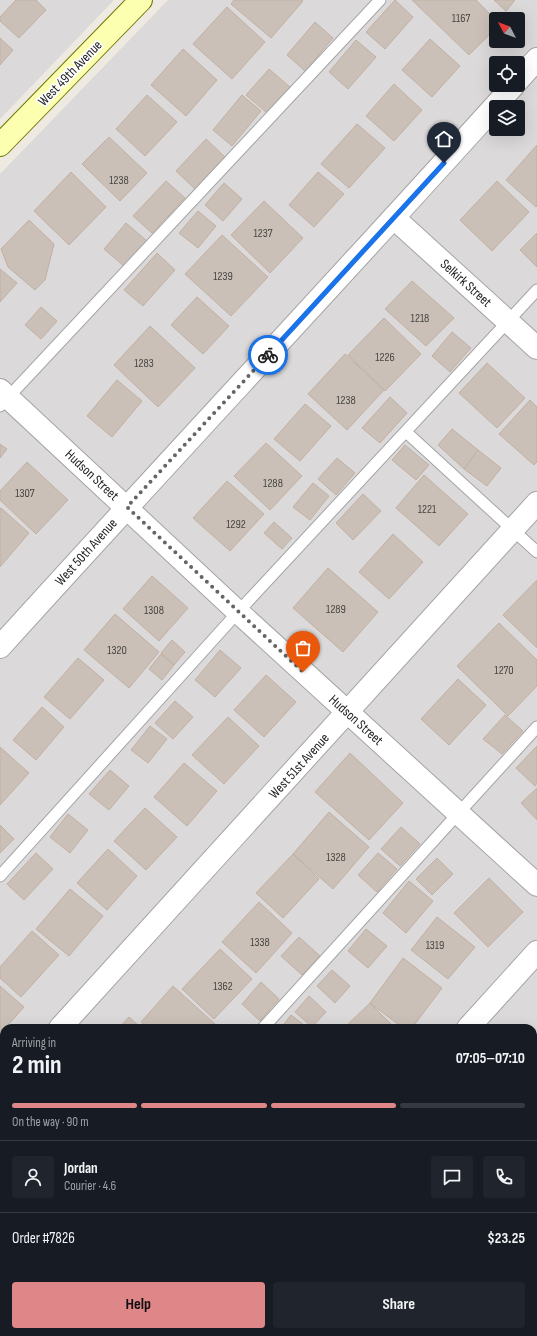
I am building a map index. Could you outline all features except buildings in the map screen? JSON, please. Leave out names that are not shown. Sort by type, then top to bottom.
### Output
[{"type":"street","name":"West 49th Avenue","points":[[0,145],[141,0]]},
{"type":"street","points":[[525,72],[537,59]]},
{"type":"street","name":"West 50th Avenue","points":[[0,647],[508,92]]},
{"type":"street","name":"Selkirk Street","points":[[394,218],[537,348]]},
{"type":"street","name":"Hudson Street","points":[[3,398],[127,507],[238,612],[537,885]]},
{"type":"street","name":"West 51st Avenue","points":[[64,1024],[537,503]]},
{"type":"street","points":[[472,1024],[537,952]]},
{"type":"lane","points":[[3,398],[380,0]]},
{"type":"lane","points":[[0,876],[238,612],[509,322],[537,290]]},
{"type":"lane","points":[[406,432],[537,552]]},
{"type":"lane","points":[[267,1024],[537,727]]},
{"type":"shaded area","points":[[0,0],[114,0],[0,119]]},
{"type":"shaded area","points":[[168,0],[537,0],[537,1024],[0,1024],[0,174]]},
{"type":"way so far","points":[[268,355],[127,507],[303,672]]},
{"type":"route","points":[[268,355],[444,163]]}]
